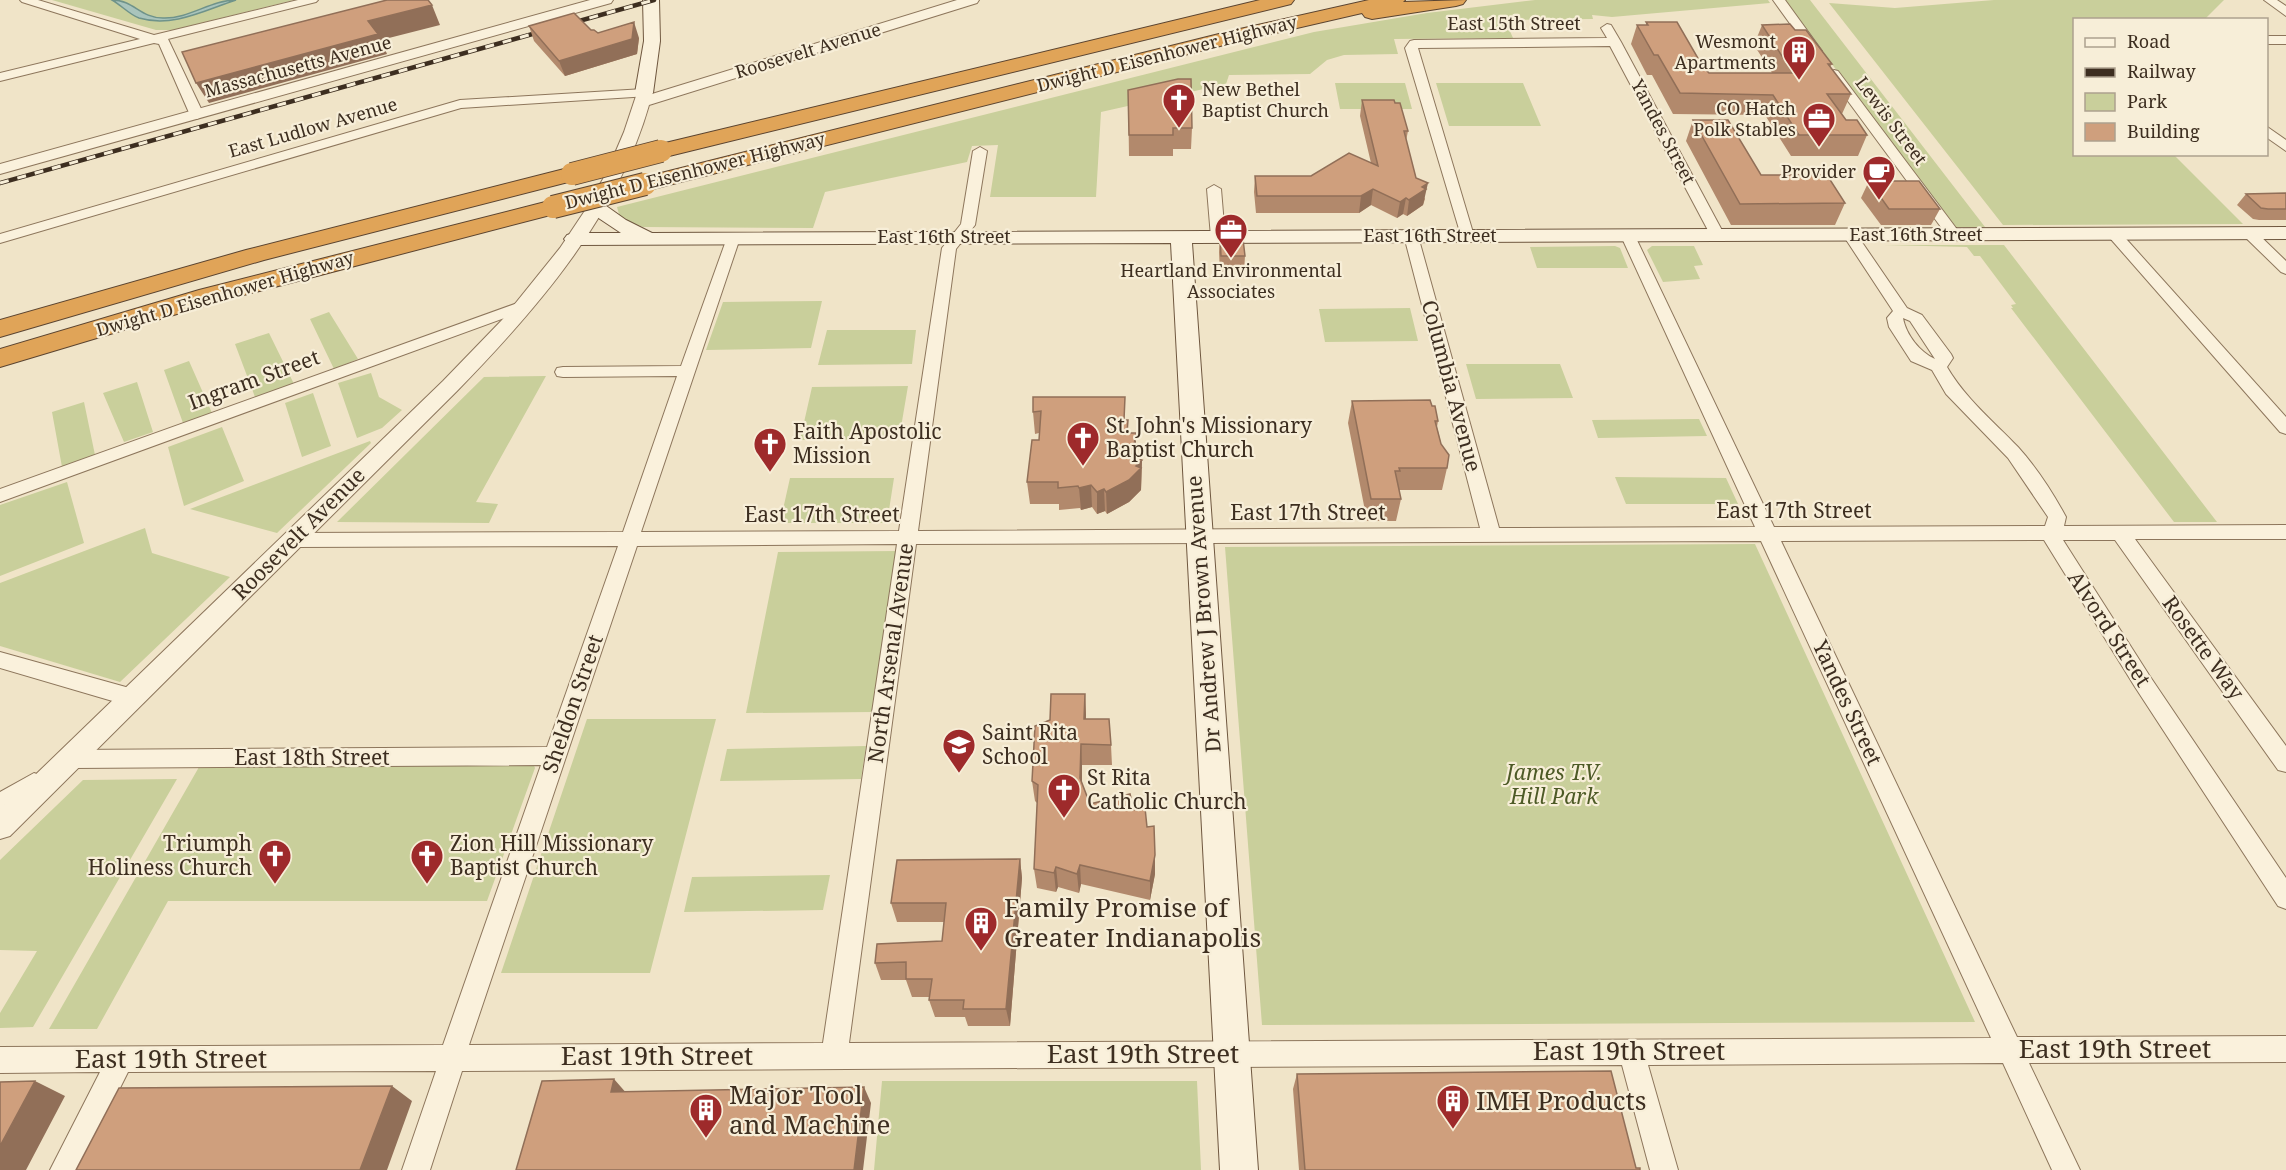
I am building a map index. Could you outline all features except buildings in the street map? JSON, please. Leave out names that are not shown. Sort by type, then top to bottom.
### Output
[{"type":"highway","name":"Dwight D Eisenhower Highway","points":[[0,329],[255,255],[661,151],[1284,0]]},
{"type":"highway","name":"Dwight D Eisenhower Highway","points":[[0,358],[208,296],[553,207],[1231,37],[1395,0]]},
{"type":"highway","points":[[1231,37],[1456,0]]},
{"type":"main road","points":[[643,98],[652,41],[651,0]]},
{"type":"main road","points":[[595,207],[619,224],[648,238]]},
{"type":"main road","name":"East 16th Street","points":[[574,239],[2286,233]]},
{"type":"main road","name":"Dr Andrew J Brown Avenue","points":[[1181,237],[1239,1170]]},
{"type":"street","points":[[26,0],[164,42],[197,115]]},
{"type":"street","points":[[0,77],[312,0]]},
{"type":"street","name":"Massachusetts Avenue","points":[[0,169],[606,0]]},
{"type":"street","name":"Roosevelt Avenue","points":[[0,804],[70,759],[464,373],[523,306],[574,239],[595,207],[625,152],[643,98],[972,0]]},
{"type":"street","name":"Lewis Street","points":[[1779,0],[1954,235]]},
{"type":"street","points":[[2270,0],[2286,12]]},
{"type":"street","name":"Yandes Street","points":[[1607,28],[1718,236]]},
{"type":"street","points":[[2268,40],[2284,42]]},
{"type":"street","name":"East 15th Street","points":[[1467,236],[1411,48],[1414,44],[1615,42]]},
{"type":"street","name":"East Ludlow Avenue","points":[[0,239],[460,104],[643,98]]},
{"type":"street","points":[[2268,132],[2286,147]]},
{"type":"street","name":"North Arsenal Avenue","points":[[834,1055],[949,248],[968,225],[980,152]]},
{"type":"street","points":[[1214,189],[1218,237]]},
{"type":"street","points":[[2114,234],[2286,428]]},
{"type":"street","points":[[2250,234],[2286,269]]},
{"type":"street","name":"Yandes Street","points":[[1628,236],[2066,1170]]},
{"type":"street","name":"Alvord Street","points":[[1850,236],[1901,311],[1894,318],[1900,332],[1917,357],[1938,366],[1952,390],[2014,454],[2044,495],[2057,518],[2053,533],[2054,543],[2286,898]]},
{"type":"street","name":"Columbia Avenue","points":[[1411,237],[1491,535]]},
{"type":"street","name":"Sheldon Street","points":[[416,1170],[733,238]]},
{"type":"street","name":"Ingram Street","points":[[0,496],[523,306]]},
{"type":"street","points":[[563,372],[688,371]]},
{"type":"street","name":"East 17th Street","points":[[294,540],[2286,532]]},
{"type":"street","name":"Rosette Way","points":[[2120,533],[2286,763]]},
{"type":"street","points":[[0,660],[133,698]]},
{"type":"street","name":"East 18th Street","points":[[70,759],[555,756]]},
{"type":"street","points":[[0,827],[70,759]]},
{"type":"street","name":"East 19th Street","points":[[0,1060],[2286,1049]]},
{"type":"street","points":[[1631,1051],[1664,1170]]},
{"type":"street","points":[[64,1170],[121,1059]]},
{"type":"green space","points":[[52,0],[294,0],[173,30],[156,30]]},
{"type":"green space","points":[[1535,0],[1768,0],[1770,3],[1612,17],[1592,15],[1593,19],[1505,20],[1513,38],[1394,39],[1398,54],[1344,55],[1327,60],[1310,74],[1229,75],[1226,84],[1101,112],[1096,197],[990,197],[998,145],[972,146],[967,162],[825,192],[813,228],[643,227],[620,218],[617,207],[1314,32],[1427,13]]},
{"type":"green space","points":[[1783,0],[1810,0],[1985,227],[1956,227]]},
{"type":"green space","points":[[1994,0],[2224,0],[2206,18],[2073,18],[2073,156],[2175,156],[2243,224],[2003,225],[1829,3],[1895,8]]},
{"type":"green space","points":[[1335,83],[1405,83],[1412,109],[1340,109]]},
{"type":"green space","points":[[1436,83],[1523,83],[1541,126],[1449,126]]},
{"type":"green space","points":[[1884,245],[2004,245],[2217,522],[2174,522],[2011,308],[2013,308],[2011,305],[2016,304],[1980,256],[1974,256],[1967,247]]},
{"type":"green space","points":[[1615,246],[1620,248],[1628,268],[1537,268],[1530,247]]},
{"type":"green space","points":[[1652,246],[1694,246],[1703,265],[1694,266],[1700,279],[1663,282],[1647,250]]},
{"type":"green space","points":[[822,301],[811,348],[706,350],[723,302]]},
{"type":"green space","points":[[1410,308],[1418,341],[1325,342],[1319,309]]},
{"type":"green space","points":[[329,312],[358,359],[334,369],[310,319]]},
{"type":"green space","points":[[827,330],[916,330],[912,364],[818,365]]},
{"type":"green space","points":[[269,333],[294,384],[255,397],[235,344]]},
{"type":"green space","points":[[189,361],[212,413],[183,423],[164,370]]},
{"type":"green space","points":[[1466,364],[1560,364],[1573,398],[1476,399]]},
{"type":"green space","points":[[371,373],[379,397],[402,410],[382,428],[357,438],[338,383]]},
{"type":"green space","points":[[546,376],[476,502],[498,504],[489,523],[337,522],[484,377]]},
{"type":"green space","points":[[137,382],[153,432],[124,442],[103,393]]},
{"type":"green space","points":[[908,386],[899,439],[800,440],[812,387]]},
{"type":"green space","points":[[313,393],[331,446],[302,457],[285,403]]},
{"type":"green space","points":[[84,402],[95,455],[62,467],[52,412]]},
{"type":"green space","points":[[1699,419],[1707,436],[1598,438],[1592,420]]},
{"type":"green space","points":[[222,427],[244,481],[184,506],[168,447]]},
{"type":"green space","points":[[370,441],[371,443],[277,533],[190,509]]},
{"type":"green space","points":[[1615,477],[1726,478],[1738,504],[1626,504]]},
{"type":"green space","points":[[790,478],[894,478],[887,523],[780,523]]},
{"type":"green space","points":[[67,482],[84,543],[0,576],[0,505]]},
{"type":"green space","points":[[145,528],[152,553],[230,577],[120,682],[0,646],[0,583]]},
{"type":"green space","name":"James T.V. Hill Park","points":[[1755,544],[1975,1022],[1262,1025],[1225,547]]},
{"type":"green space","points":[[898,551],[874,712],[746,713],[778,552]]},
{"type":"green space","points":[[587,719],[716,719],[650,973],[501,973]]},
{"type":"green space","points":[[866,746],[861,779],[720,781],[727,749]]},
{"type":"green space","points":[[533,763],[535,768],[487,901],[168,901],[97,1029],[49,1029],[199,767]]},
{"type":"green space","points":[[177,779],[33,1027],[0,1028],[0,1013],[37,951],[0,950],[0,860],[83,780]]},
{"type":"green space","points":[[830,875],[823,910],[684,912],[692,877]]},
{"type":"green space","points":[[882,1081],[1197,1081],[1201,1170],[874,1170]]},
{"type":"water","points":[[112,0],[126,3],[148,15],[173,18],[218,3],[236,0],[189,16],[152,21],[132,15]]},
{"type":"railway","points":[[0,183],[654,0]]},
{"type":"place","name":"Wesmont Apartments","points":[[1799,81]]},
{"type":"place","name":"New Bethel Baptist Church","points":[[1179,129]]},
{"type":"place","name":"CO Hatch Polk Stables","points":[[1819,148]]},
{"type":"place","name":"Provider","points":[[1879,201]]},
{"type":"place","name":"Heartland Environmental Associates","points":[[1231,259]]},
{"type":"place","name":"St. John's Missionary Baptist Church","points":[[1083,467]]},
{"type":"place","name":"Faith Apostolic Mission","points":[[770,473]]},
{"type":"place","name":"Saint Rita School","points":[[959,774]]},
{"type":"place","name":"St Rita Catholic Church","points":[[1064,819]]},
{"type":"place","name":"Triumph Holiness Church","points":[[275,885]]},
{"type":"place","name":"Zion Hill Missionary Baptist Church","points":[[427,885]]},
{"type":"place","name":"Family Promise of Greater Indianapolis","points":[[981,952]]},
{"type":"place","name":"IMH Products","points":[[1453,1130]]},
{"type":"place","name":"Major Tool and Machine","points":[[706,1139]]}]
